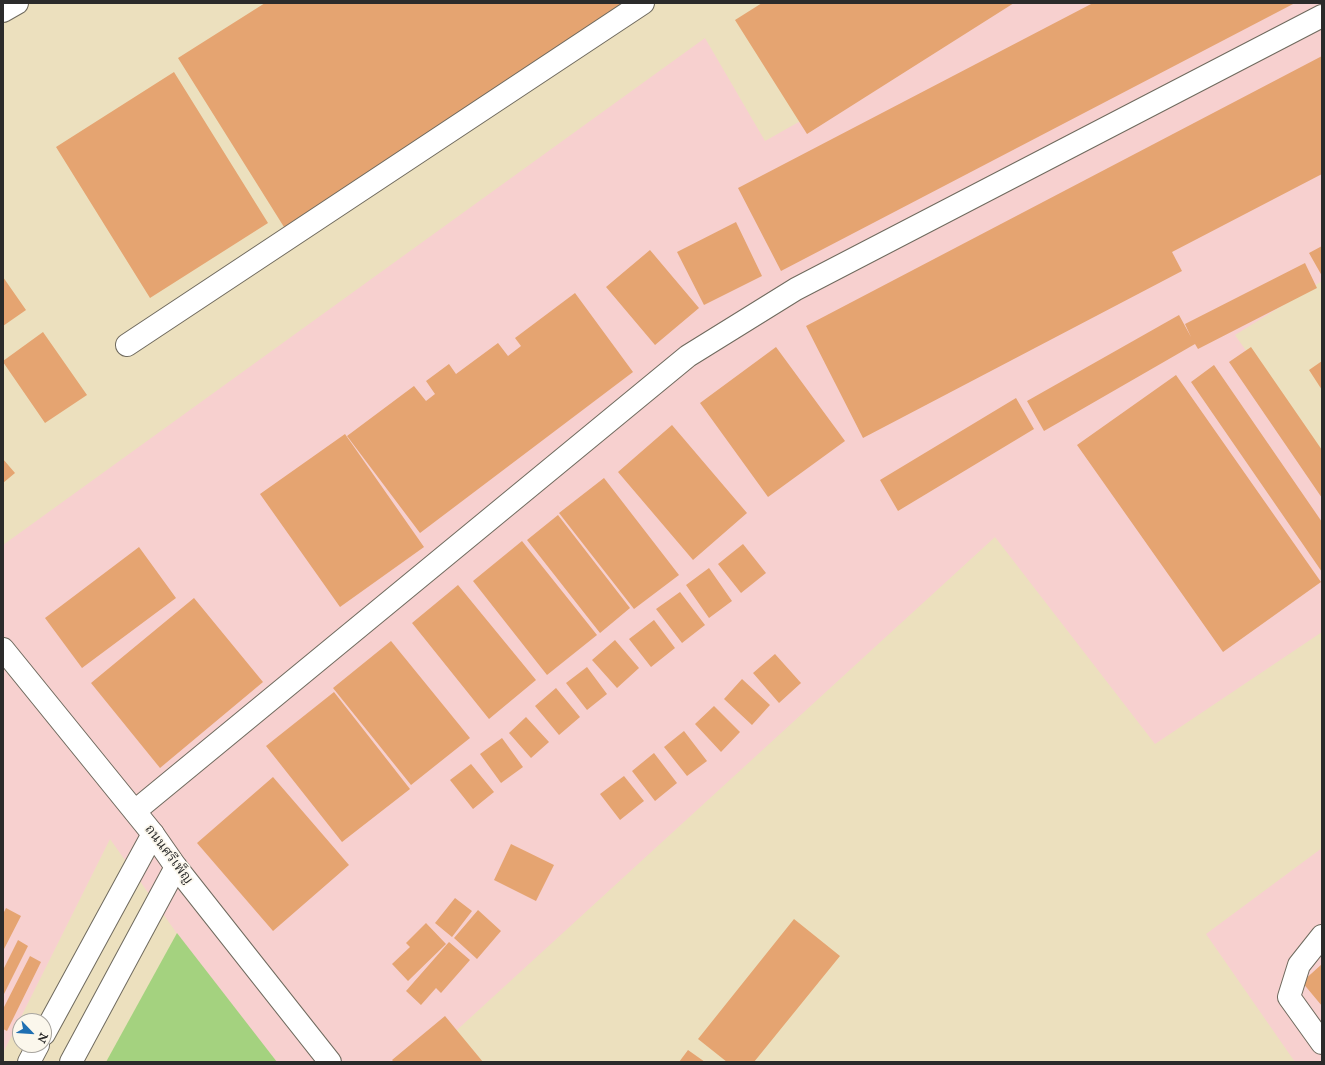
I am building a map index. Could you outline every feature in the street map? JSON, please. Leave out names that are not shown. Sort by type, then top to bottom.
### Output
[{"type":"main road","points":[[3,11],[17,3]]},
{"type":"main road","points":[[127,345],[643,3]]},
{"type":"main road","points":[[135,811],[688,356],[796,289],[1322,16]]},
{"type":"main road","name":"ถนนศรีเพ็ญ","points":[[3,649],[135,811],[176,866],[330,1062]]},
{"type":"main road","points":[[52,1019],[153,834]]},
{"type":"main road","points":[[71,1062],[176,866]]},
{"type":"main road","points":[[1322,936],[1299,965],[1288,998],[1322,1043]]},
{"type":"main road","points":[[29,1062],[34,1053]]},
{"type":"shaded area","points":[[1010,3],[1322,3],[1322,281],[1235,335],[1322,459],[1322,632],[1155,744],[995,537],[422,1062],[268,1062],[110,839],[23,1013],[12,1013],[12,1035],[3,1053],[3,545],[705,38],[765,141]]},
{"type":"shaded area","points":[[1322,848],[1322,1062],[1295,1062],[1206,934]]},
{"type":"green space","points":[[177,933],[277,1062],[106,1062]]},
{"type":"building","points":[[265,3],[636,3],[284,227],[178,58]]},
{"type":"building","points":[[762,3],[1014,3],[807,134],[735,20]]},
{"type":"building","points":[[1093,3],[1295,3],[781,271],[738,188]]},
{"type":"building","points":[[1322,56],[1322,174],[1172,252],[1182,271],[863,438],[806,326]]},
{"type":"building","points":[[174,72],[268,223],[150,298],[56,147]]},
{"type":"building","points":[[736,222],[762,276],[704,305],[677,252]]},
{"type":"building","points":[[1322,246],[1322,276],[1309,253]]},
{"type":"building","points":[[650,250],[699,308],[655,345],[606,287]]},
{"type":"building","points":[[1305,263],[1317,288],[1198,349],[1195,344],[1044,431],[1027,401],[1179,315],[1191,337],[1185,324]]},
{"type":"building","points":[[3,277],[26,310],[3,326]]},
{"type":"building","points":[[575,293],[633,372],[420,533],[347,436],[414,386],[426,401],[435,394],[426,381],[449,364],[456,374],[498,343],[508,356],[521,346],[515,338]]},
{"type":"building","points":[[43,332],[87,395],[45,423],[3,362]]},
{"type":"building","points":[[776,347],[845,441],[768,497],[700,403]]},
{"type":"building","points":[[1251,347],[1322,450],[1322,498],[1229,362]]},
{"type":"building","points":[[1322,361],[1322,390],[1309,370]]},
{"type":"building","points":[[1214,365],[1322,522],[1322,572],[1191,382]]},
{"type":"building","points":[[1176,375],[1321,582],[1223,652],[1077,445]]},
{"type":"building","points":[[1016,398],[1034,429],[898,511],[880,480]]},
{"type":"building","points":[[672,425],[747,513],[693,560],[618,472]]},
{"type":"building","points":[[345,434],[424,547],[340,607],[260,494]]},
{"type":"building","points":[[3,459],[15,473],[3,483]]},
{"type":"building","points":[[604,478],[679,575],[634,609],[559,513]]},
{"type":"building","points":[[558,515],[630,608],[600,633],[527,540]]},
{"type":"building","points":[[522,541],[597,635],[547,675],[473,581]]},
{"type":"building","points":[[743,544],[766,573],[741,593],[718,564]]},
{"type":"building","points":[[139,547],[176,598],[82,668],[45,618]]},
{"type":"building","points":[[709,568],[732,601],[709,618],[686,585]]},
{"type":"building","points":[[458,585],[536,680],[489,719],[412,623]]},
{"type":"building","points":[[680,592],[705,625],[682,643],[656,609]]},
{"type":"building","points":[[194,598],[263,682],[160,768],[91,683]]},
{"type":"building","points":[[654,620],[675,648],[651,667],[629,639]]},
{"type":"building","points":[[615,640],[639,668],[617,688],[592,660]]},
{"type":"building","points":[[391,641],[470,738],[411,785],[333,688]]},
{"type":"building","points":[[775,654],[801,683],[779,703],[753,673]]},
{"type":"building","points":[[587,667],[607,694],[587,710],[566,683]]},
{"type":"building","points":[[742,679],[770,705],[752,725],[724,699]]},
{"type":"building","points":[[556,688],[580,717],[559,735],[535,706]]},
{"type":"building","points":[[334,692],[410,789],[342,842],[266,746]]},
{"type":"building","points":[[714,706],[740,732],[721,752],[695,724]]},
{"type":"building","points":[[526,717],[549,742],[531,758],[509,733]]},
{"type":"building","points":[[684,731],[707,761],[687,776],[664,747]]},
{"type":"building","points":[[502,738],[523,767],[501,783],[480,754]]},
{"type":"building","points":[[654,753],[677,783],[655,801],[632,771]]},
{"type":"building","points":[[471,764],[494,792],[473,809],[450,780]]},
{"type":"building","points":[[624,776],[644,801],[620,820],[600,794]]},
{"type":"building","points":[[273,777],[349,865],[273,931],[197,843]]},
{"type":"building","points":[[511,844],[554,865],[536,901],[494,880]]},
{"type":"building","points":[[455,898],[472,911],[452,937],[435,923]]},
{"type":"building","points":[[6,908],[21,916],[3,951],[3,914]]},
{"type":"building","points":[[478,910],[501,931],[477,959],[454,938]]},
{"type":"building","points":[[794,919],[840,956],[754,1062],[727,1062],[698,1039]]},
{"type":"building","points":[[426,923],[446,944],[408,981],[392,964],[410,947],[406,943]]},
{"type":"building","points":[[18,940],[28,946],[3,996],[3,970]]},
{"type":"building","points":[[449,942],[470,960],[441,993],[436,988],[421,1005],[406,991]]},
{"type":"building","points":[[30,956],[41,962],[16,1013],[12,1013],[12,1021],[7,1031],[3,1029],[3,1009]]},
{"type":"building","points":[[1322,964],[1322,1006],[1302,982]]},
{"type":"building","points":[[445,1016],[483,1062],[394,1062],[392,1060]]},
{"type":"building","points":[[688,1050],[705,1062],[679,1062]]}]
